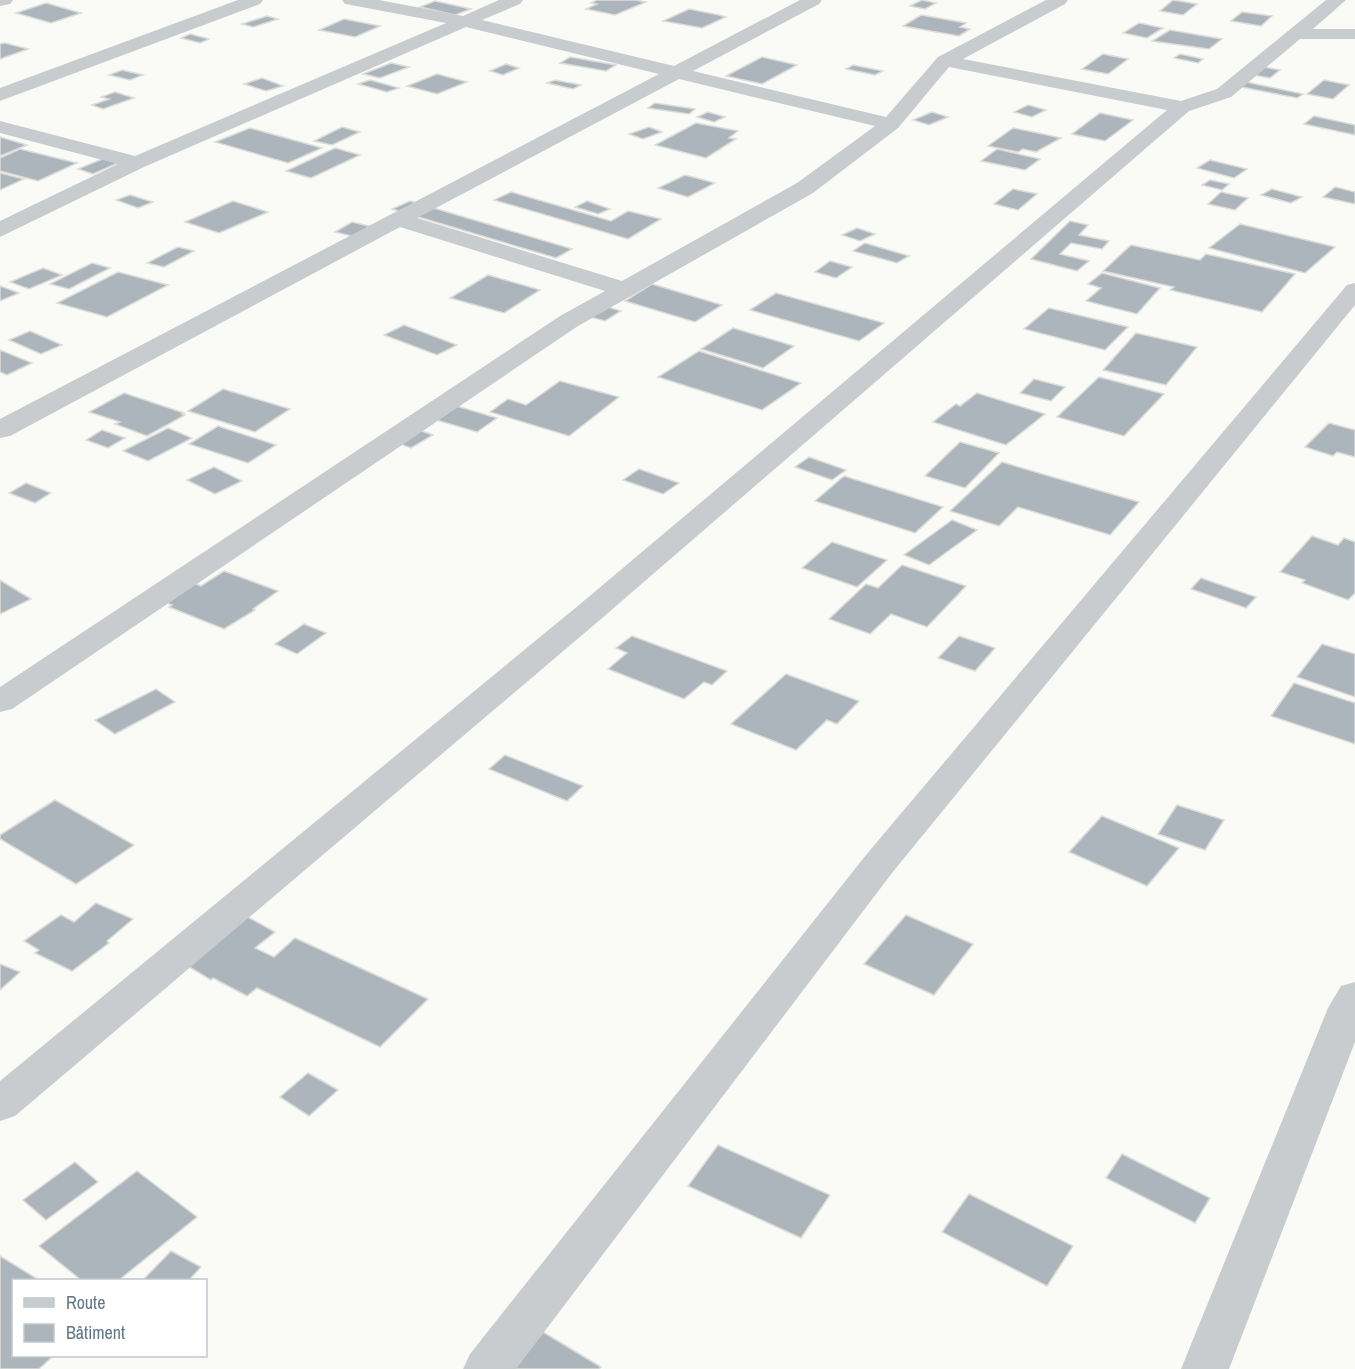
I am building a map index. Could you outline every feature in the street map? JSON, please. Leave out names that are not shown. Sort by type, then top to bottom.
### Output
[{"type":"street","points":[[0,95],[254,0]]},
{"type":"street","points":[[351,0],[463,21],[674,74],[891,124]]},
{"type":"street","points":[[0,230],[137,162],[514,0]]},
{"type":"street","points":[[0,430],[813,0]]},
{"type":"street","points":[[0,702],[569,321],[805,188],[891,124],[945,61],[1059,0]]},
{"type":"street","points":[[0,1105],[535,659],[1182,107],[1224,93],[1328,6],[1355,24]]},
{"type":"street","points":[[1295,34],[1355,34]]},
{"type":"street","points":[[945,61],[1182,107]]},
{"type":"street","points":[[0,127],[137,162]]},
{"type":"street","points":[[397,219],[626,290]]},
{"type":"street","points":[[487,1369],[879,864],[1355,290]]},
{"type":"street","points":[[1205,1369],[1348,1008],[1355,996]]},
{"type":"building","points":[[597,0],[646,2],[615,15],[586,9],[597,4],[591,3]]},
{"type":"building","points":[[922,0],[936,3],[925,9],[910,6]]},
{"type":"building","points":[[1173,0],[1197,4],[1183,15],[1160,11]]},
{"type":"building","points":[[435,1],[471,9],[455,15],[420,7]]},
{"type":"building","points":[[46,3],[81,13],[51,23],[16,13]]},
{"type":"building","points":[[689,9],[726,17],[702,28],[663,21]]},
{"type":"building","points":[[1242,12],[1272,16],[1261,26],[1231,21]]},
{"type":"building","points":[[921,15],[966,23],[960,27],[970,29],[959,36],[903,26]]},
{"type":"building","points":[[267,16],[278,19],[253,27],[242,24]]},
{"type":"building","points":[[344,19],[380,26],[355,37],[319,30]]},
{"type":"building","points":[[1139,23],[1163,28],[1147,38],[1123,33]]},
{"type":"building","points":[[1170,30],[1222,39],[1209,49],[1152,41]]},
{"type":"building","points":[[190,34],[209,39],[200,43],[181,38]]},
{"type":"building","points":[[5,43],[28,49],[0,59],[0,44]]},
{"type":"building","points":[[1103,54],[1128,59],[1108,74],[1082,69]]},
{"type":"building","points":[[1180,54],[1203,59],[1198,63],[1174,58]]},
{"type":"building","points":[[570,57],[616,65],[606,71],[560,63]]},
{"type":"building","points":[[762,57],[797,65],[762,84],[726,76]]},
{"type":"building","points":[[391,63],[409,67],[380,78],[363,74]]},
{"type":"building","points":[[506,64],[519,68],[503,75],[490,71]]},
{"type":"building","points":[[853,65],[883,71],[875,75],[846,69]]},
{"type":"building","points":[[1264,67],[1280,70],[1270,78],[1254,75]]},
{"type":"building","points":[[122,70],[143,75],[130,80],[109,75]]},
{"type":"building","points":[[437,74],[467,82],[437,94],[407,86]]},
{"type":"building","points":[[262,78],[283,86],[266,91],[244,84]]},
{"type":"building","points":[[370,80],[399,88],[387,92],[358,84]]},
{"type":"building","points":[[555,80],[581,85],[573,89],[547,83]]},
{"type":"building","points":[[1324,80],[1349,85],[1333,99],[1307,94]]},
{"type":"building","points":[[1242,81],[1303,94],[1297,98],[1236,86]]},
{"type":"building","points":[[115,92],[134,98],[103,109],[92,105],[109,99],[101,97]]},
{"type":"building","points":[[655,103],[695,109],[689,114],[648,108]]},
{"type":"building","points":[[1028,105],[1046,110],[1032,117],[1014,112]]},
{"type":"building","points":[[708,112],[725,117],[714,122],[697,117]]},
{"type":"building","points":[[932,112],[948,117],[929,125],[913,120]]},
{"type":"building","points":[[1100,113],[1133,120],[1105,141],[1072,134]]},
{"type":"building","points":[[1314,116],[1355,125],[1355,135],[1304,124]]},
{"type":"building","points":[[696,123],[738,131],[729,138],[736,139],[706,158],[655,145]]},
{"type":"building","points":[[342,127],[360,132],[332,145],[314,141]]},
{"type":"building","points":[[649,127],[662,132],[643,139],[629,134]]},
{"type":"building","points":[[250,128],[322,148],[288,163],[215,142]]},
{"type":"building","points":[[1013,128],[1061,138],[1036,152],[1023,149],[1018,152],[988,146]]},
{"type":"building","points":[[0,137],[27,145],[0,156]]},
{"type":"building","points":[[335,148],[360,155],[311,178],[286,171]]},
{"type":"building","points":[[20,149],[77,163],[38,181],[0,171],[0,158]]},
{"type":"building","points":[[997,149],[1040,159],[1025,170],[981,161]]},
{"type":"building","points":[[112,155],[127,159],[93,174],[78,169]]},
{"type":"building","points":[[1210,160],[1247,169],[1234,178],[1197,168]]},
{"type":"building","points":[[0,173],[24,179],[0,190]]},
{"type":"building","points":[[685,175],[715,183],[688,197],[658,188]]},
{"type":"building","points":[[1210,180],[1229,184],[1222,190],[1202,185]]},
{"type":"building","points":[[1335,187],[1355,192],[1355,204],[1323,197]]},
{"type":"building","points":[[1013,189],[1037,194],[1018,210],[994,204]]},
{"type":"building","points":[[1272,189],[1302,197],[1291,203],[1261,195]]},
{"type":"building","points":[[511,192],[611,221],[628,211],[661,219],[628,239],[494,200]]},
{"type":"building","points":[[1221,192],[1248,198],[1235,210],[1208,204]]},
{"type":"building","points":[[130,195],[153,202],[138,208],[116,200]]},
{"type":"building","points":[[233,201],[268,212],[219,233],[185,222]]},
{"type":"building","points":[[410,201],[572,249],[556,258],[392,209]]},
{"type":"building","points":[[587,201],[610,209],[598,214],[575,207]]},
{"type":"building","points":[[1070,221],[1088,225],[1079,235],[1109,241],[1102,249],[1071,243],[1060,254],[1089,261],[1077,271],[1031,259]]},
{"type":"building","points":[[352,222],[385,230],[368,240],[335,232]]},
{"type":"building","points":[[1240,224],[1335,247],[1305,273],[1209,248]]},
{"type":"building","points":[[857,228],[875,234],[860,241],[842,235]]},
{"type":"building","points":[[865,243],[909,256],[897,263],[853,251]]},
{"type":"building","points":[[1131,245],[1200,260],[1206,254],[1295,274],[1262,312],[1170,290],[1174,287],[1103,271]]},
{"type":"building","points":[[178,247],[194,251],[164,267],[147,263]]},
{"type":"building","points":[[830,261],[852,267],[836,278],[815,272]]},
{"type":"building","points":[[92,263],[110,268],[69,289],[50,284]]},
{"type":"building","points":[[43,268],[62,275],[29,289],[10,282]]},
{"type":"building","points":[[118,272],[168,285],[107,317],[57,303]]},
{"type":"building","points":[[1102,273],[1160,288],[1137,314],[1086,301],[1101,288],[1088,284]]},
{"type":"building","points":[[488,275],[540,290],[504,313],[450,298]]},
{"type":"building","points":[[652,284],[722,305],[695,322],[625,301]]},
{"type":"building","points":[[0,286],[19,293],[0,301]]},
{"type":"building","points":[[776,293],[884,323],[859,341],[750,310]]},
{"type":"building","points":[[595,303],[621,311],[605,321],[579,314]]},
{"type":"building","points":[[1049,308],[1128,327],[1105,350],[1024,329]]},
{"type":"building","points":[[404,325],[457,345],[437,355],[384,335]]},
{"type":"building","points":[[733,328],[794,346],[763,368],[701,349]]},
{"type":"building","points":[[30,331],[62,345],[41,354],[9,340]]},
{"type":"building","points":[[1136,333],[1197,347],[1166,385],[1103,370]]},
{"type":"building","points":[[0,350],[32,363],[7,375],[0,372]]},
{"type":"building","points":[[699,351],[801,383],[762,410],[658,377]]},
{"type":"building","points":[[1099,377],[1164,394],[1124,436],[1057,417]]},
{"type":"building","points":[[1034,379],[1065,387],[1051,401],[1020,393]]},
{"type":"building","points":[[560,381],[619,397],[569,436],[490,412],[508,399],[526,405]]},
{"type":"building","points":[[223,389],[290,409],[255,432],[188,411]]},
{"type":"building","points":[[124,393],[185,415],[147,436],[115,424],[120,422],[89,412]]},
{"type":"building","points":[[977,393],[1045,414],[1006,445],[933,422],[956,404],[960,406]]},
{"type":"building","points":[[453,405],[497,418],[477,432],[433,419]]},
{"type":"building","points":[[1329,423],[1355,430],[1355,457],[1337,452],[1333,456],[1305,447]]},
{"type":"building","points":[[405,425],[433,435],[411,448],[384,438]]},
{"type":"building","points":[[218,426],[276,445],[248,463],[189,444]]},
{"type":"building","points":[[168,428],[192,438],[148,461],[123,451]]},
{"type":"building","points":[[102,430],[125,438],[108,448],[86,440]]},
{"type":"building","points":[[960,442],[999,453],[965,488],[925,476]]},
{"type":"building","points":[[809,457],[846,470],[832,480],[795,467]]},
{"type":"building","points":[[1002,462],[1139,502],[1110,535],[1018,507],[999,526],[950,511]]},
{"type":"building","points":[[214,467],[242,481],[215,494],[187,480]]},
{"type":"building","points":[[639,469],[679,483],[663,494],[623,480]]},
{"type":"building","points":[[844,476],[943,507],[915,533],[815,501]]},
{"type":"building","points":[[26,483],[51,493],[35,503],[9,493]]},
{"type":"building","points":[[952,520],[977,530],[929,565],[904,555]]},
{"type":"building","points":[[1312,536],[1338,545],[1344,538],[1355,542],[1355,593],[1348,600],[1302,583],[1305,580],[1280,572]]},
{"type":"building","points":[[832,542],[887,560],[857,587],[802,568]]},
{"type":"building","points":[[902,565],[966,586],[927,627],[891,614],[870,634],[829,619],[866,584],[878,588]]},
{"type":"building","points":[[224,571],[278,591],[253,609],[255,610],[224,629],[169,607],[172,605],[162,601],[193,583],[201,586]]},
{"type":"building","points":[[1201,578],[1256,597],[1246,608],[1191,589]]},
{"type":"building","points":[[0,580],[31,599],[0,614]]},
{"type":"building","points":[[304,624],[326,633],[297,654],[275,644]]},
{"type":"building","points":[[632,636],[727,671],[712,685],[704,682],[684,699],[608,669],[627,653],[616,648]]},
{"type":"building","points":[[959,636],[995,648],[975,671],[938,658]]},
{"type":"building","points":[[1322,644],[1355,654],[1355,697],[1297,677]]},
{"type":"building","points":[[786,674],[859,701],[837,724],[827,720],[796,750],[731,724]]},
{"type":"building","points":[[1294,683],[1355,703],[1355,744],[1271,716]]},
{"type":"building","points":[[156,689],[175,702],[115,734],[95,720]]},
{"type":"building","points":[[505,755],[583,786],[567,801],[489,769]]},
{"type":"building","points":[[55,800],[134,845],[76,884],[0,839],[0,835]]},
{"type":"building","points":[[1177,805],[1224,820],[1205,850],[1158,834]]},
{"type":"building","points":[[1102,816],[1179,848],[1147,886],[1069,852]]},
{"type":"building","points":[[96,903],[133,919],[107,941],[109,943],[72,971],[35,953],[39,950],[24,941],[61,915],[74,922]]},
{"type":"building","points":[[906,915],[973,944],[934,995],[864,964]]},
{"type":"building","points":[[246,916],[275,932],[255,948],[274,957],[295,938],[428,999],[380,1047],[257,988],[247,996],[213,978],[211,980],[186,965]]},
{"type":"building","points":[[0,964],[20,972],[0,990]]},
{"type":"building","points":[[308,1073],[338,1090],[309,1116],[280,1097]]},
{"type":"building","points":[[718,1145],[830,1195],[801,1238],[688,1186]]},
{"type":"building","points":[[1122,1154],[1210,1198],[1195,1223],[1106,1178]]},
{"type":"building","points":[[75,1162],[98,1182],[46,1220],[23,1200]]},
{"type":"building","points":[[137,1171],[197,1217],[120,1279],[80,1279],[39,1246]]},
{"type":"building","points":[[969,1194],[1073,1246],[1047,1286],[942,1232]]},
{"type":"building","points":[[171,1251],[201,1267],[190,1279],[144,1279]]},
{"type":"building","points":[[0,1256],[37,1279],[12,1279],[12,1357],[52,1357],[39,1369],[0,1369]]},
{"type":"building","points":[[543,1332],[601,1367],[599,1369],[511,1369]]}]
